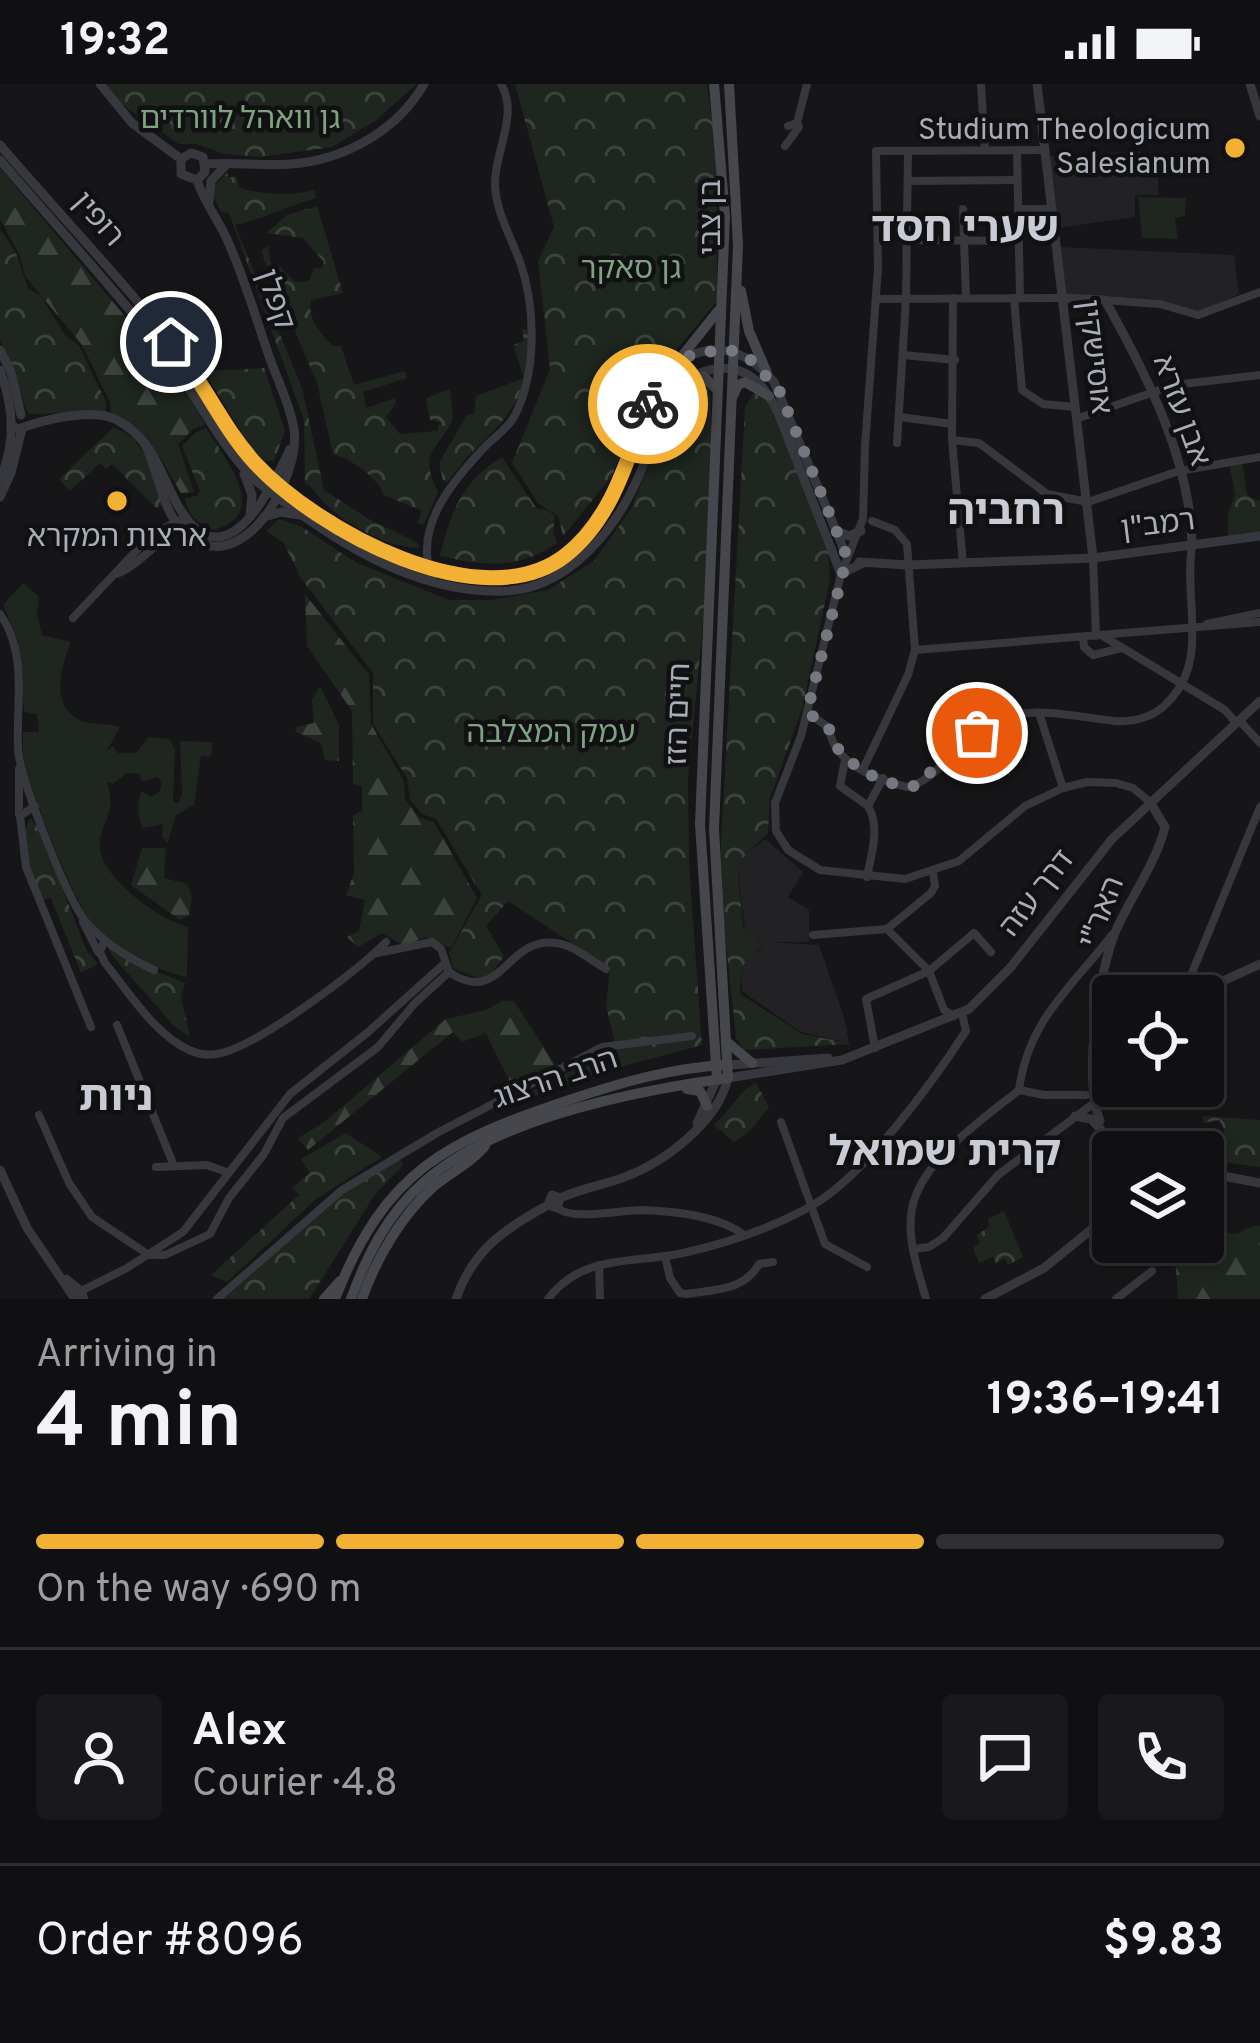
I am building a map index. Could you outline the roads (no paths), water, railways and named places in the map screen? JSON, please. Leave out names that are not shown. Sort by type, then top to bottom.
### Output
[{"type":"main road","name":"בן צבי","points":[[714,84],[725,215],[718,350]]},
{"type":"main road","name":"בן צבי","points":[[729,84],[737,175],[733,350]]},
{"type":"main road","points":[[737,266],[749,331],[767,373]]},
{"type":"main road","points":[[667,375],[721,302]]},
{"type":"main road","name":"חיים הזז","points":[[718,350],[700,824],[722,1041]]},
{"type":"main road","name":"חיים הזז","points":[[723,1072],[714,829],[733,350]]},
{"type":"main road","points":[[687,380],[706,377],[716,393]]},
{"type":"main road","points":[[731,406],[741,383],[769,395]]},
{"type":"main road","points":[[691,1068],[722,1041],[750,1069]]},
{"type":"main road","name":"הרב הרצוג","points":[[335,1299],[363,1235],[382,1207],[447,1148],[539,1110],[644,1076],[691,1068],[723,1072]]},
{"type":"main road","name":"הרב הרצוג","points":[[351,1299],[377,1240],[410,1196],[442,1167],[490,1141],[723,1072]]},
{"type":"main road","points":[[625,1098],[695,1089],[712,1105]]},
{"type":"main road","points":[[362,1299],[386,1249],[421,1199],[472,1161],[490,1141]]},
{"type":"main road","points":[[324,1299],[342,1279]]},
{"type":"street","points":[[100,84],[132,124],[182,159]]},
{"type":"street","points":[[182,159],[196,153],[206,164],[297,164],[348,150],[396,119],[424,84]]},
{"type":"street","points":[[433,580],[425,556],[438,507],[478,454],[508,426],[527,377],[525,276],[495,188],[507,124],[508,103],[501,84]]},
{"type":"street","points":[[785,146],[799,130],[792,124],[807,84]]},
{"type":"street","points":[[981,84],[985,150]]},
{"type":"street","name":"אוסישקין","points":[[1036,84],[1088,502],[1099,636]]},
{"type":"street","points":[[1252,84],[1260,101]]},
{"type":"street","points":[[1252,84],[1260,116]]},
{"type":"street","name":"רופין","points":[[0,145],[176,348],[276,489],[304,517],[368,560],[433,580],[488,590],[534,586],[574,564],[622,509],[668,405],[687,380]]},
{"type":"street","points":[[1017,150],[1022,390],[1043,404],[1076,413],[1207,379],[1260,375]]},
{"type":"street","points":[[1045,150],[876,152],[876,299],[861,531],[841,574],[807,712],[773,809],[776,831],[788,850],[812,867],[867,878],[904,879],[933,872],[970,854],[1025,806],[1064,788],[1087,782],[1116,783],[1133,788],[1150,802]]},
{"type":"street","points":[[897,443],[904,355],[908,151]]},
{"type":"street","points":[[182,159],[181,174],[196,180],[206,164]]},
{"type":"street","name":"רופין","points":[[0,160],[166,355],[239,464],[374,549],[477,577],[512,578],[539,571],[567,554],[610,501],[650,398],[667,375]]},
{"type":"street","points":[[210,207],[211,181],[230,165]]},
{"type":"street","name":"קפלן","points":[[196,180],[238,269],[292,421],[294,440],[276,489]]},
{"type":"street","points":[[908,181],[1017,180]]},
{"type":"street","points":[[963,209],[966,298]]},
{"type":"street","points":[[1018,209],[1052,209]]},
{"type":"street","points":[[907,240],[1019,241]]},
{"type":"street","points":[[876,299],[1143,301],[1187,314],[1206,314],[1260,292]]},
{"type":"street","points":[[953,298],[952,440],[963,563]]},
{"type":"street","name":"אבן עזרא","points":[[1105,300],[1153,392],[1178,471],[1192,546],[1189,580],[1194,628],[1183,687]]},
{"type":"street","points":[[0,350],[14,383],[19,422],[11,472],[0,497]]},
{"type":"street","points":[[667,375],[685,357],[718,350],[733,350],[767,373],[779,390],[847,557]]},
{"type":"street","points":[[904,355],[955,360]]},
{"type":"street","points":[[687,380],[732,369],[751,376],[769,395],[841,574]]},
{"type":"street","points":[[0,370],[19,422],[0,480]]},
{"type":"street","points":[[19,422],[109,416],[145,444],[180,521],[217,535],[248,521],[276,489]]},
{"type":"street","points":[[900,417],[953,424]]},
{"type":"street","points":[[952,440],[979,442],[1047,494],[1088,502],[1178,471],[1260,457]]},
{"type":"street","points":[[145,444],[167,500],[195,540]]},
{"type":"street","points":[[260,468],[274,470],[288,462],[305,502]]},
{"type":"street","points":[[239,464],[252,495],[248,521]]},
{"type":"street","points":[[158,535],[230,545],[250,534],[264,517],[276,489]]},
{"type":"street","points":[[158,535],[167,500]]},
{"type":"street","points":[[264,517],[281,512],[304,517]]},
{"type":"street","points":[[73,618],[158,535],[180,521]]},
{"type":"street","points":[[862,769],[908,675],[915,650],[902,536],[872,521]]},
{"type":"street","points":[[838,531],[849,536],[861,531]]},
{"type":"street","name":"רמב\"ן","points":[[847,557],[863,563],[908,565],[1093,558],[1260,536]]},
{"type":"street","points":[[830,543],[847,557]]},
{"type":"street","points":[[841,574],[863,563]]},
{"type":"street","points":[[1194,628],[1260,613]]},
{"type":"street","points":[[0,614],[17,657],[19,820],[26,867],[91,1027]]},
{"type":"street","points":[[915,650],[1260,622]]},
{"type":"street","points":[[0,624],[17,657]]},
{"type":"street","points":[[1099,636],[1225,710],[1260,743]]},
{"type":"street","points":[[1083,637],[1084,647],[1093,655],[1122,648]]},
{"type":"street","points":[[807,712],[829,728],[831,742],[845,760],[902,786],[920,784],[960,744],[1018,714],[1138,720],[1156,712],[1183,687]]},
{"type":"street","name":"דרך עזה","points":[[953,1013],[998,982],[1112,839],[1260,701]]},
{"type":"street","points":[[1040,713],[1064,788]]},
{"type":"street","points":[[18,755],[90,940],[177,1043],[212,1055],[232,1050],[265,1032],[386,941]]},
{"type":"street","points":[[845,760],[840,786],[874,815],[867,878]]},
{"type":"street","points":[[868,806],[883,778]]},
{"type":"street","name":"האר\"י","points":[[1092,1084],[1104,955],[1165,831],[1164,819],[1150,802]]},
{"type":"street","points":[[19,820],[21,813],[35,806]]},
{"type":"street","points":[[1191,975],[1260,806]]},
{"type":"street","points":[[813,935],[887,929],[931,893],[933,872]]},
{"type":"street","points":[[81,915],[104,940],[154,970]]},
{"type":"street","points":[[548,1299],[565,1280],[599,1264],[665,1256],[744,1235],[809,1207],[856,1170],[966,1031],[929,971],[887,929]]},
{"type":"street","points":[[875,1050],[866,999],[929,971],[974,933],[992,952]]},
{"type":"street","points":[[104,940],[100,952],[105,963]]},
{"type":"street","points":[[374,953],[432,942],[441,949],[447,968],[466,981],[484,983],[510,960],[549,941],[570,947],[606,969]]},
{"type":"street","points":[[926,1299],[913,1249],[913,1204],[948,1148],[1018,1090],[1034,1032],[1104,955]]},
{"type":"street","points":[[1224,980],[1260,964]]},
{"type":"street","points":[[0,1169],[27,1228],[79,1295],[183,1232],[290,1094],[447,968]]},
{"type":"street","points":[[39,1115],[79,1200],[104,1228],[148,1255],[165,1256],[210,1234],[229,1198],[265,1154],[283,1118],[378,1047],[447,968]]},
{"type":"street","name":"הרב הרצוג","points":[[723,1072],[875,1050],[941,1023],[953,1013]]},
{"type":"street","points":[[117,1025],[174,1166]]},
{"type":"street","points":[[217,1299],[342,1190],[423,1140],[602,1047],[692,1036]]},
{"type":"street","points":[[456,1299],[467,1272],[489,1242],[640,1169],[692,1131],[750,1069]]},
{"type":"street","points":[[712,1105],[723,1072]]},
{"type":"street","points":[[1018,1090],[1092,1098]]},
{"type":"street","points":[[913,1249],[943,1238],[998,1175],[1092,1100]]},
{"type":"street","name":"האר\"י","points":[[1095,1107],[1103,1131]]},
{"type":"street","points":[[1075,1116],[1097,1122]]},
{"type":"street","points":[[782,1122],[825,1244],[867,1267]]},
{"type":"street","points":[[157,1167],[207,1165],[229,1173]]},
{"type":"street","points":[[1224,1176],[1260,1183]]},
{"type":"street","points":[[558,1206],[657,1210],[744,1235]]},
{"type":"street","points":[[986,1299],[1044,1268],[1092,1229]]},
{"type":"street","points":[[665,1256],[676,1291],[687,1294],[738,1286],[752,1277],[759,1264],[773,1262]]},
{"type":"street","points":[[599,1264],[600,1299]]},
{"type":"street","points":[[587,1268],[596,1276]]},
{"type":"street","points":[[1116,1299],[1152,1270]]},
{"type":"place","name":"Studium Theologicum Salesianum","points":[[1235,148]]},
{"type":"place","name":"ארצות המקרא","points":[[117,501]]},
{"type":"district","name":"שערי חסד","points":[[965,230]]},
{"type":"district","name":"רחביה","points":[[1006,513]]},
{"type":"district","name":"ניות","points":[[116,1099]]},
{"type":"district","name":"קרית שמואל","points":[[945,1154]]},
{"type":"park label","name":"גן וואהל לוורדים","points":[[240,120]]},
{"type":"park label","name":"גן סאקר","points":[[631,270]]},
{"type":"park label","name":"עמק המצלבה","points":[[551,734]]}]
